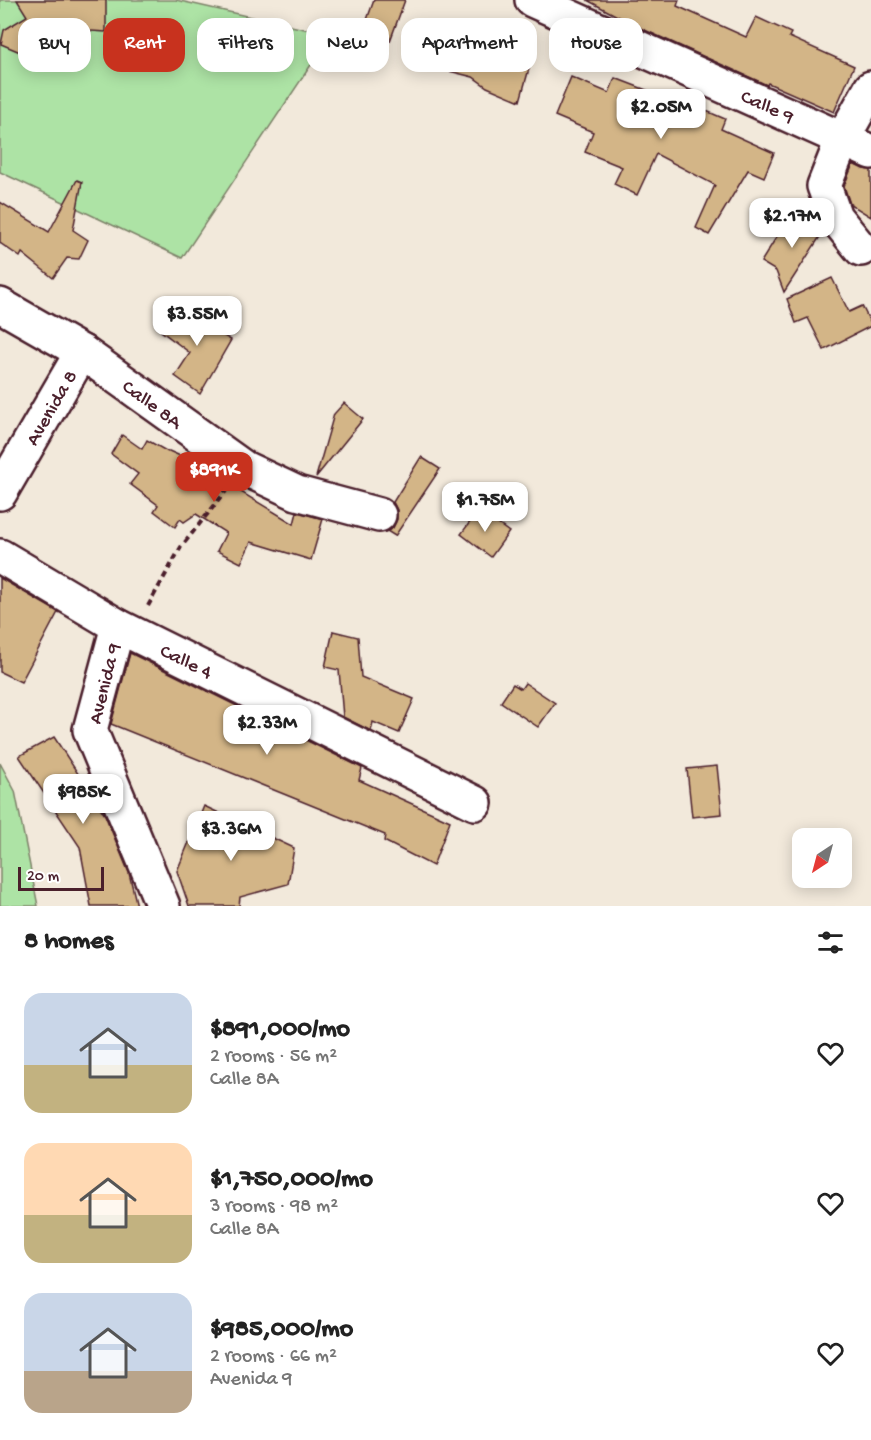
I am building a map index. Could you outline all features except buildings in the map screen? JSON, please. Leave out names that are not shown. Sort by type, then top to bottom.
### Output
[{"type":"street","name":"Calle 9","points":[[532,0],[857,145]]},
{"type":"street","points":[[861,249],[835,217],[824,186],[857,145],[871,87]]},
{"type":"street","name":"Calle 8A","points":[[0,305],[82,352],[244,468],[297,493],[379,515]]},
{"type":"street","name":"Avenida 8","points":[[0,493],[82,352]]},
{"type":"street","name":"Calle 4","points":[[0,556],[126,630],[474,803]]},
{"type":"street","name":"Avenida 9","points":[[126,630],[90,730],[163,906]]},
{"type":"path","name":"Avenida 9","points":[[126,630],[143,614],[181,547],[244,468]]},
{"type":"green space","points":[[0,0],[176,0],[256,18],[197,18],[197,72],[294,72],[294,27],[306,29],[306,72],[182,258],[0,172]]},
{"type":"green space","points":[[0,763],[15,791],[38,906],[0,906]]}]
